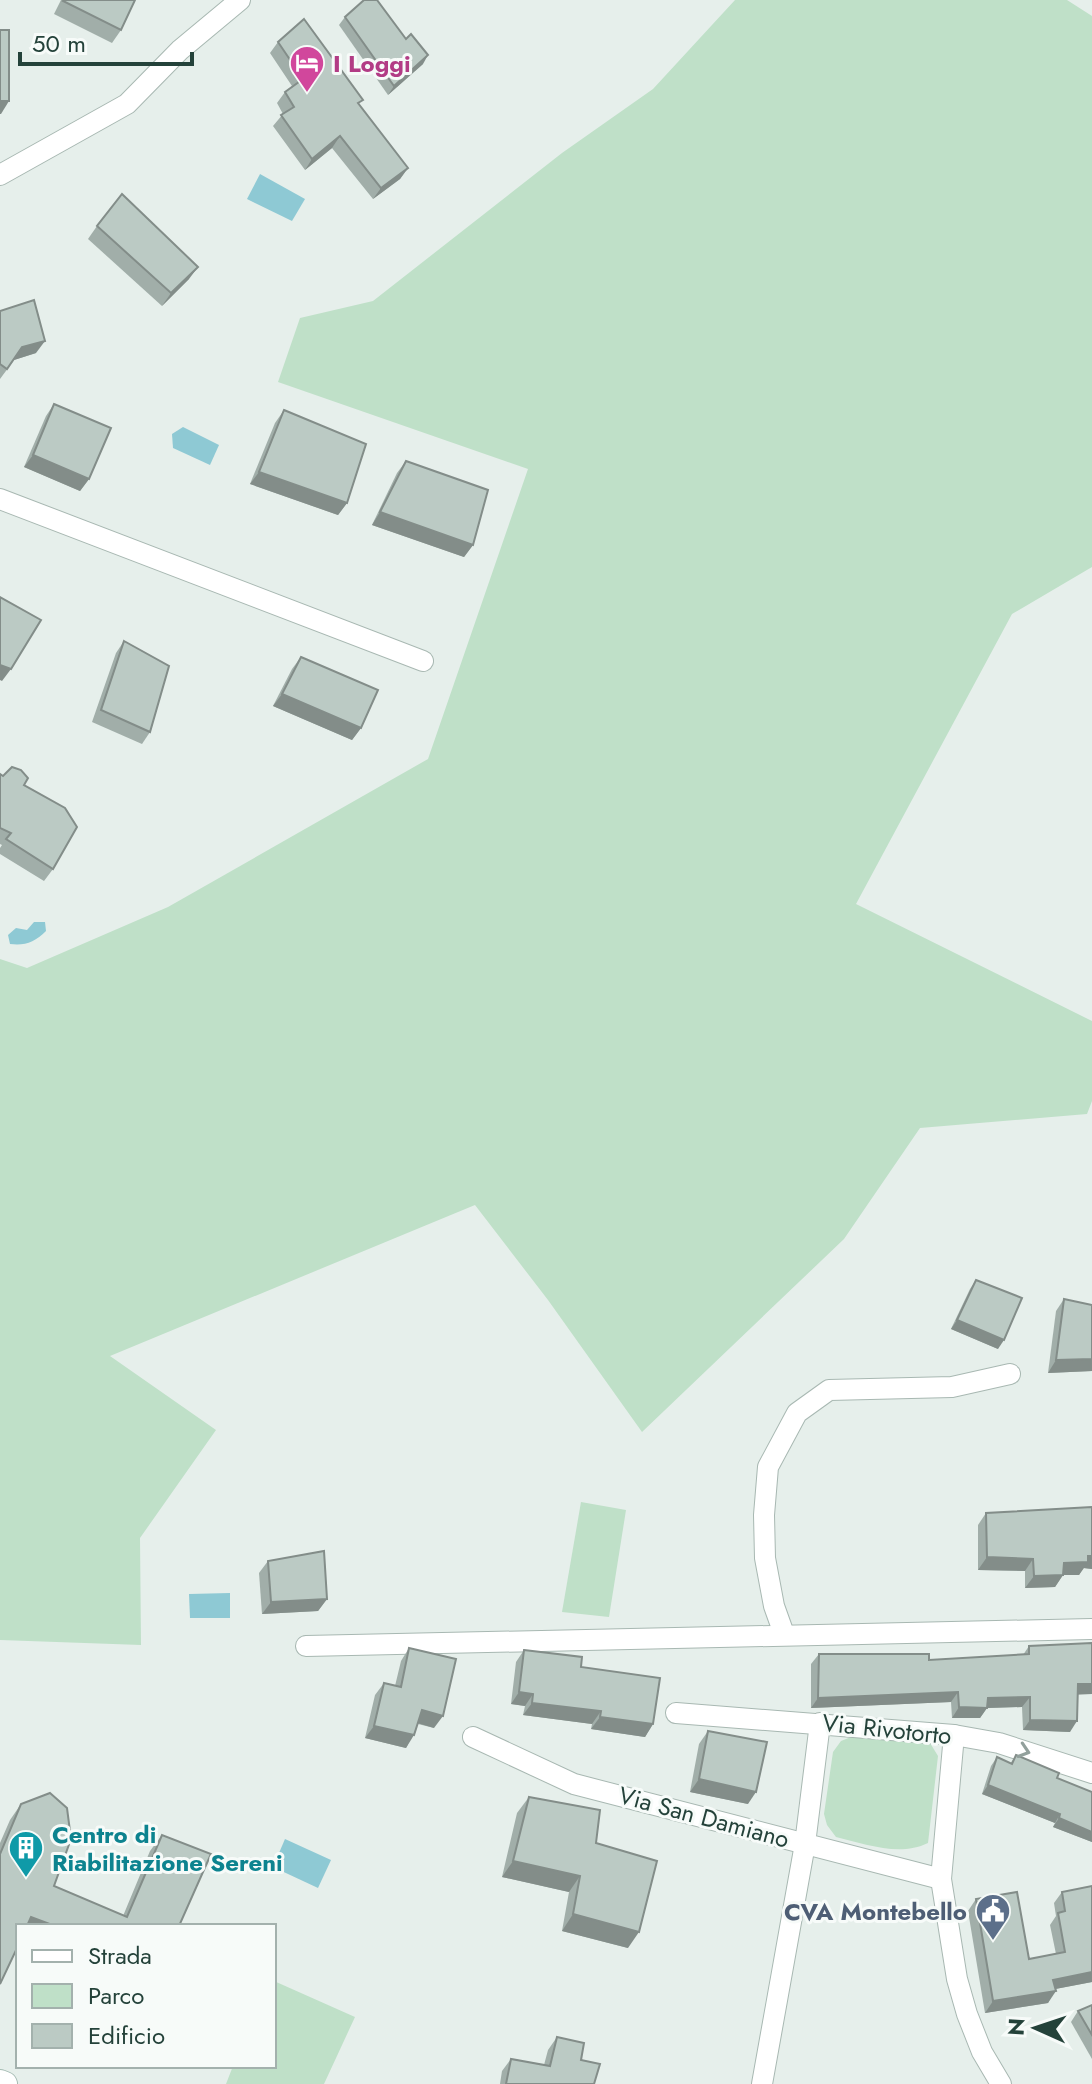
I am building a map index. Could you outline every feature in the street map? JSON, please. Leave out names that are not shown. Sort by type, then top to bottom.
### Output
[{"type":"street","points":[[0,175],[127,104],[180,50],[240,0]]},
{"type":"street","points":[[0,499],[423,661]]},
{"type":"street","points":[[784,1634],[774,1606],[765,1558],[764,1515],[768,1467],[797,1413],[829,1390],[952,1387],[1010,1374]]},
{"type":"street","points":[[306,1646],[1092,1629]]},
{"type":"street","name":"Via Rivotorto","points":[[676,1713],[954,1735],[999,1743],[1092,1773]]},
{"type":"street","points":[[762,2084],[805,1844],[820,1723]]},
{"type":"street","points":[[954,1735],[941,1879],[957,1979],[967,2014],[982,2052],[1001,2084]]},
{"type":"street","name":"Via San Damiano","points":[[473,1737],[574,1784],[941,1879]]},
{"type":"green space","points":[[735,0],[1067,0],[1092,16],[1092,567],[1012,614],[856,904],[1092,1021],[1092,1101],[1087,1114],[920,1128],[844,1239],[642,1432],[548,1300],[475,1205],[110,1356],[216,1430],[140,1538],[141,1645],[0,1640],[0,959],[27,968],[168,907],[428,759],[528,469],[278,382],[300,318],[373,301],[562,153],[653,89]]},
{"type":"green space","points":[[581,1502],[626,1510],[609,1617],[562,1612]]},
{"type":"green space","points":[[856,1735],[930,1743],[938,1756],[928,1843],[906,1849],[882,1848],[836,1837],[827,1825],[824,1814],[833,1752],[841,1741]]},
{"type":"green space","points":[[276,1982],[355,2017],[324,2084],[226,2084],[232,2068],[276,2068]]},
{"type":"water","points":[[260,174],[305,199],[292,221],[247,199]]},
{"type":"water","points":[[183,427],[219,445],[210,465],[173,448],[172,434]]},
{"type":"water","points":[[34,922],[45,922],[46,931],[30,942],[10,944],[8,935],[16,928],[27,930]]},
{"type":"water","points":[[230,1593],[230,1618],[190,1618],[189,1594]]},
{"type":"water","points":[[285,1839],[331,1860],[318,1888],[273,1867]]},
{"type":"building","points":[[64,0],[135,0],[121,30]]},
{"type":"building","points":[[364,0],[377,0],[406,39],[411,34],[428,55],[394,86],[345,17]]},
{"type":"building","points":[[304,19],[363,100],[358,103],[408,168],[381,188],[340,136],[312,159],[281,115],[294,107],[285,92],[303,79],[278,42]]},
{"type":"building","points":[[0,30],[9,30],[9,101],[0,101]]},
{"type":"building","points":[[122,194],[198,267],[171,293],[97,226]]},
{"type":"building","points":[[34,300],[45,341],[22,347],[7,369],[0,364],[0,311]]},
{"type":"building","points":[[54,404],[111,428],[89,479],[33,455]]},
{"type":"building","points":[[284,410],[366,444],[347,503],[259,472]]},
{"type":"building","points":[[406,461],[488,490],[473,545],[380,512]]},
{"type":"building","points":[[0,597],[41,620],[11,669],[0,665]]},
{"type":"building","points":[[124,641],[169,666],[150,732],[101,710]]},
{"type":"building","points":[[301,657],[378,690],[361,728],[282,694]]},
{"type":"building","points":[[12,767],[21,770],[28,778],[24,785],[65,808],[77,827],[53,869],[6,839],[11,833],[0,828],[0,774],[3,776]]},
{"type":"building","points":[[976,1280],[1022,1298],[1004,1340],[957,1320]]},
{"type":"building","points":[[1064,1299],[1092,1305],[1092,1359],[1056,1360]]},
{"type":"building","points":[[1092,1507],[1092,1556],[1088,1556],[1088,1562],[1064,1563],[1063,1575],[1034,1576],[1033,1559],[987,1557],[986,1513]]},
{"type":"building","points":[[324,1551],[327,1599],[271,1602],[268,1561]]},
{"type":"building","points":[[1092,1643],[1092,1684],[1078,1684],[1077,1721],[1030,1720],[1030,1697],[988,1698],[987,1708],[959,1707],[958,1692],[818,1698],[819,1654],[929,1654],[929,1660],[1029,1654],[1029,1646]]},
{"type":"building","points":[[409,1648],[456,1659],[443,1716],[422,1710],[414,1735],[374,1726],[384,1683],[401,1687]]},
{"type":"building","points":[[524,1650],[582,1657],[581,1667],[660,1678],[653,1724],[600,1717],[601,1711],[532,1703],[533,1694],[519,1692]]},
{"type":"building","points":[[708,1731],[767,1742],[756,1792],[699,1779]]},
{"type":"building","points":[[1016,1755],[1059,1773],[1057,1778],[1092,1792],[1092,1832],[1059,1818],[1060,1814],[988,1785],[997,1757],[1012,1764]]},
{"type":"building","points":[[50,1793],[67,1808],[71,1839],[54,1886],[127,1917],[162,1835],[211,1854],[180,1924],[50,1924],[31,1917],[28,1924],[16,1924],[16,1950],[0,1984],[0,1854],[21,1804]]},
{"type":"building","points":[[529,1797],[600,1810],[596,1843],[657,1861],[639,1932],[573,1914],[580,1876],[513,1861]]},
{"type":"building","points":[[1092,1886],[1092,1972],[1053,1980],[1056,1991],[993,2001],[976,1899],[1017,1892],[1029,1959],[1065,1952],[1058,1913],[1065,1911],[1062,1892]]},
{"type":"building","points":[[1092,2005],[1092,2035],[1078,2011]]},
{"type":"building","points":[[557,2037],[584,2043],[581,2060],[600,2064],[594,2084],[506,2084],[511,2059],[550,2066]]},
{"type":"place","name":"I Loggi","points":[[307,94]]},
{"type":"place","name":"Centro di Riabilitazione Sereni","points":[[26,1879]]},
{"type":"place","name":"CVA Montebello","points":[[993,1942]]}]
